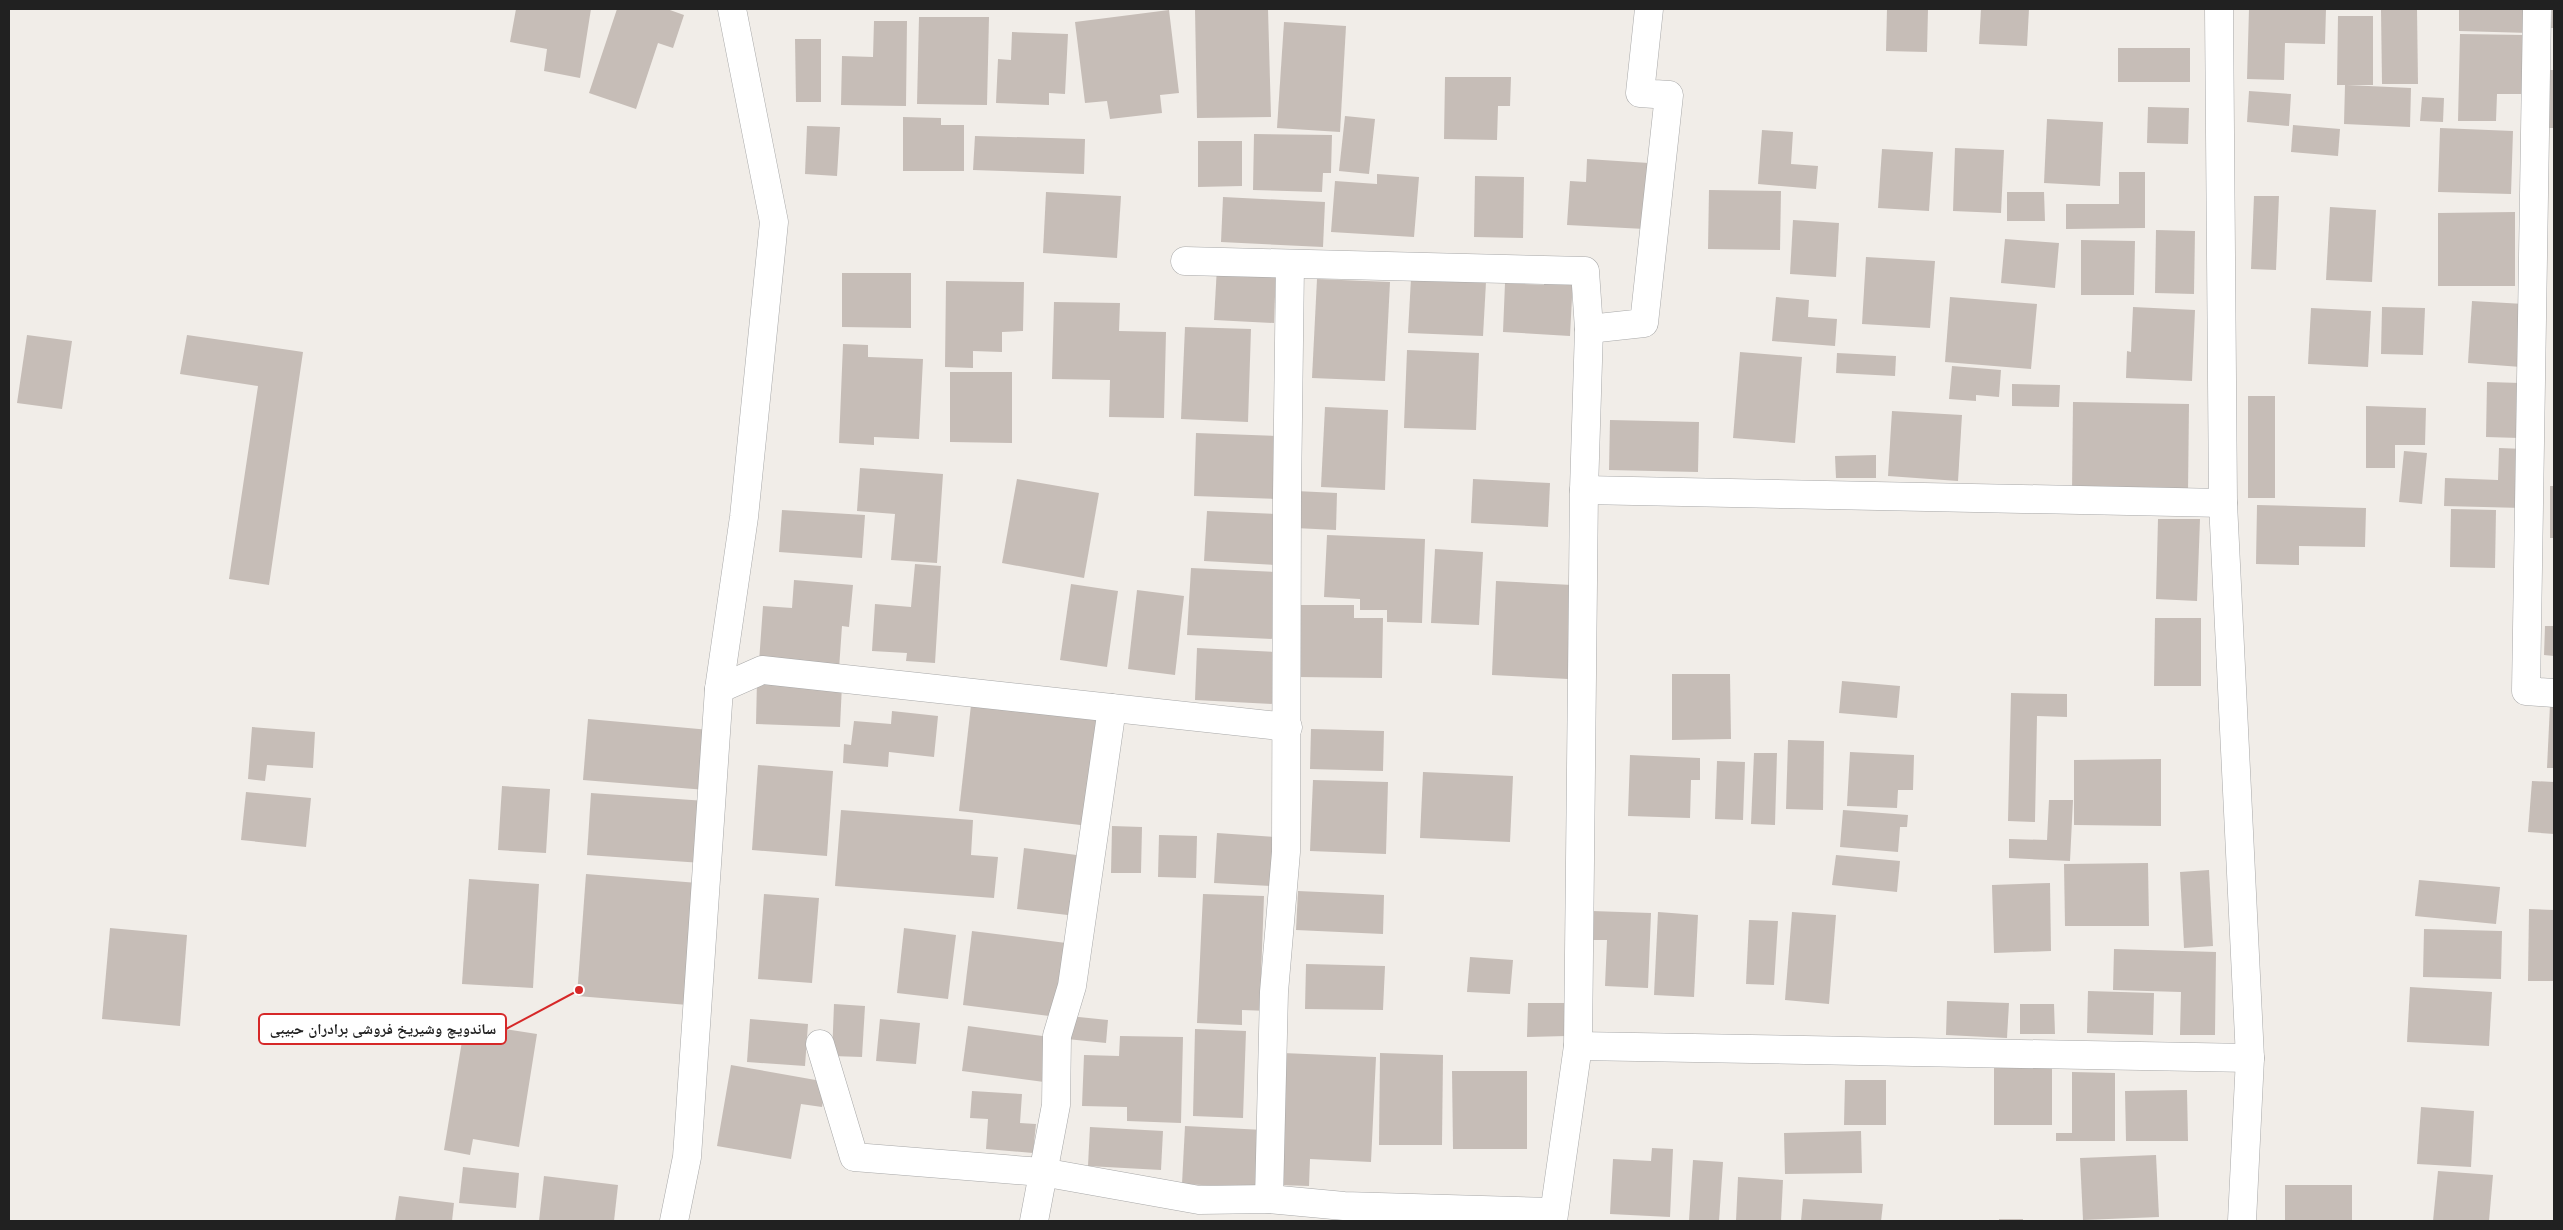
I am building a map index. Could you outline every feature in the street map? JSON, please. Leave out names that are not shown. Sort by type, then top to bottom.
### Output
[{"type":"street","points":[[674,1221],[687,1157],[719,689],[744,517],[774,222],[732,9]]},
{"type":"street","points":[[1589,329],[1644,323],[1669,95],[1640,92],[1649,9]]},
{"type":"street","points":[[2219,9],[2223,503],[2250,1058],[2242,1221]]},
{"type":"street","points":[[2536,9],[2526,691],[2554,693]]},
{"type":"street","points":[[820,1044],[854,1157],[1042,1172],[1199,1200],[1269,1199],[1305,1212],[1344,1206],[1553,1217],[1578,1046],[1584,490],[1589,329],[1585,271],[1186,261]]},
{"type":"street","points":[[1269,1199],[1274,992],[1286,852],[1288,727],[1286,495],[1290,265]]},
{"type":"street","points":[[1584,490],[2223,503]]},
{"type":"street","points":[[719,689],[762,670],[1288,727]]},
{"type":"street","points":[[1034,1221],[1056,1105],[1057,1036],[1072,986],[1112,708]]},
{"type":"street","points":[[1578,1046],[2250,1058]]},
{"type":"building","points":[[516,9],[591,9],[580,78],[544,71],[547,49],[510,42]]},
{"type":"building","points":[[617,9],[667,9],[684,15],[673,48],[658,43],[636,109],[589,93]]},
{"type":"building","points":[[1195,9],[1268,9],[1271,117],[1197,118]]},
{"type":"building","points":[[1887,9],[1928,9],[1927,52],[1886,51]]},
{"type":"building","points":[[1981,9],[2029,9],[2027,46],[1979,44]]},
{"type":"building","points":[[2249,9],[2326,9],[2325,44],[2285,43],[2284,80],[2247,79]]},
{"type":"building","points":[[2417,9],[2418,84],[2382,84],[2381,10]]},
{"type":"building","points":[[2459,9],[2531,9],[2530,33],[2459,31]]},
{"type":"building","points":[[2552,9],[2554,9],[2554,28],[2551,28]]},
{"type":"building","points":[[1169,10],[1179,93],[1160,95],[1162,113],[1110,119],[1107,101],[1085,103],[1075,22]]},
{"type":"building","points":[[2338,16],[2373,16],[2373,85],[2347,85],[2411,88],[2410,127],[2344,124],[2345,85],[2337,85]]},
{"type":"building","points":[[919,17],[989,17],[987,105],[917,104]]},
{"type":"building","points":[[874,21],[907,21],[906,106],[841,105],[842,56],[873,57]]},
{"type":"building","points":[[1284,22],[1346,26],[1340,132],[1277,128]]},
{"type":"building","points":[[1012,32],[1068,34],[1065,94],[1049,93],[1049,105],[996,103],[998,59],[1011,60]]},
{"type":"building","points":[[2460,34],[2525,35],[2524,94],[2497,94],[2496,121],[2458,121]]},
{"type":"building","points":[[795,39],[821,39],[821,102],[796,102]]},
{"type":"building","points":[[2118,48],[2190,48],[2190,82],[2118,82]]},
{"type":"building","points":[[2550,70],[2554,70],[2554,128],[2548,128]]},
{"type":"building","points":[[1445,77],[1511,77],[1510,106],[1498,106],[1497,140],[1444,139]]},
{"type":"building","points":[[2249,91],[2291,94],[2289,126],[2247,122]]},
{"type":"building","points":[[2422,97],[2444,98],[2443,122],[2420,121]]},
{"type":"building","points":[[2148,107],[2189,108],[2188,144],[2147,143]]},
{"type":"building","points":[[1345,116],[1375,119],[1369,174],[1339,171]]},
{"type":"building","points":[[903,117],[941,118],[941,125],[964,125],[964,171],[903,171]]},
{"type":"building","points":[[2047,119],[2103,122],[2100,186],[2044,183]]},
{"type":"building","points":[[2293,125],[2340,129],[2338,156],[2291,152]]},
{"type":"building","points":[[807,126],[840,127],[837,176],[805,174]]},
{"type":"building","points":[[2440,128],[2513,131],[2511,194],[2438,192]]},
{"type":"building","points":[[1762,130],[1793,132],[1791,164],[1818,166],[1816,189],[1758,184]]},
{"type":"building","points":[[1254,134],[1332,135],[1331,173],[1323,173],[1322,192],[1253,190]]},
{"type":"building","points":[[975,136],[1085,139],[1084,174],[973,170]]},
{"type":"building","points":[[1198,141],[1242,141],[1242,186],[1198,187]]},
{"type":"building","points":[[1955,148],[2004,150],[2001,213],[1953,211]]},
{"type":"building","points":[[1882,149],[1933,152],[1929,211],[1878,208]]},
{"type":"building","points":[[1587,159],[1649,163],[1645,229],[1567,225],[1570,181],[1586,182]]},
{"type":"building","points":[[2119,172],[2145,172],[2145,228],[2066,229],[2066,204],[2119,204]]},
{"type":"building","points":[[1377,174],[1419,177],[1414,237],[1331,232],[1335,181],[1377,184]]},
{"type":"building","points":[[1475,176],[1524,177],[1523,238],[1474,237]]},
{"type":"building","points":[[1709,190],[1781,191],[1780,250],[1708,249]]},
{"type":"building","points":[[1046,192],[1121,196],[1117,258],[1043,253]]},
{"type":"building","points":[[2007,192],[2044,192],[2045,221],[2007,221]]},
{"type":"building","points":[[2254,196],[2279,196],[2276,270],[2251,269]]},
{"type":"building","points":[[1223,197],[1325,202],[1323,247],[1221,242]]},
{"type":"building","points":[[2330,207],[2376,210],[2372,282],[2326,280]]},
{"type":"building","points":[[2515,212],[2515,286],[2438,286],[2438,213]]},
{"type":"building","points":[[1793,220],[1839,223],[1836,277],[1790,274]]},
{"type":"building","points":[[2156,230],[2195,231],[2194,294],[2155,293]]},
{"type":"building","points":[[2005,239],[2059,243],[2055,288],[2001,283]]},
{"type":"building","points":[[2081,240],[2135,241],[2134,295],[2081,295]]},
{"type":"building","points":[[1866,257],[1935,261],[1930,328],[1862,324]]},
{"type":"building","points":[[1217,267],[1276,270],[1274,323],[1214,320]]},
{"type":"building","points":[[842,273],[911,273],[911,328],[842,327]]},
{"type":"building","points":[[1411,278],[1486,282],[1483,336],[1408,333]]},
{"type":"building","points":[[1544,278],[1573,278],[1570,336],[1503,332],[1505,283],[1544,285]]},
{"type":"building","points":[[1317,279],[1390,282],[1385,381],[1312,378]]},
{"type":"building","points":[[946,281],[1024,282],[1023,331],[1002,332],[1002,352],[973,351],[973,368],[945,367]]},
{"type":"building","points":[[1776,297],[1809,300],[1808,317],[1837,319],[1835,346],[1772,341]]},
{"type":"building","points":[[1950,297],[2037,304],[2031,369],[1945,362]]},
{"type":"building","points":[[2472,301],[2524,304],[2521,367],[2468,363]]},
{"type":"building","points":[[1054,302],[1120,303],[1119,331],[1166,332],[1164,418],[1109,417],[1110,380],[1052,379]]},
{"type":"building","points":[[2133,307],[2195,310],[2192,381],[2126,378],[2127,351],[2131,352]]},
{"type":"building","points":[[2382,307],[2425,308],[2423,355],[2381,354]]},
{"type":"building","points":[[2311,308],[2371,311],[2368,367],[2308,364]]},
{"type":"building","points":[[1185,327],[1251,329],[1248,422],[1181,419]]},
{"type":"building","points":[[27,335],[72,341],[62,409],[17,403]]},
{"type":"building","points":[[187,335],[303,352],[269,585],[229,579],[258,386],[180,374]]},
{"type":"building","points":[[843,344],[868,345],[868,357],[923,359],[919,439],[874,437],[874,445],[839,443]]},
{"type":"building","points":[[1407,350],[1479,353],[1476,430],[1404,428]]},
{"type":"building","points":[[1740,352],[1802,357],[1795,443],[1733,438]]},
{"type":"building","points":[[1837,353],[1896,356],[1895,376],[1836,373]]},
{"type":"building","points":[[1952,366],[2001,370],[1999,397],[1976,395],[1976,401],[1949,399]]},
{"type":"building","points":[[950,372],[1012,372],[1012,443],[950,442]]},
{"type":"building","points":[[2487,382],[2521,383],[2520,438],[2486,437]]},
{"type":"building","points":[[2012,384],[2060,385],[2059,407],[2012,406]]},
{"type":"building","points":[[2248,396],[2275,396],[2275,498],[2248,498]]},
{"type":"building","points":[[2073,402],[2189,404],[2188,492],[2072,492]]},
{"type":"building","points":[[2366,406],[2426,408],[2425,445],[2395,445],[2395,468],[2366,468]]},
{"type":"building","points":[[1325,407],[1388,410],[1385,490],[1321,487]]},
{"type":"building","points":[[1892,411],[1962,415],[1958,481],[1888,476]]},
{"type":"building","points":[[1610,420],[1699,422],[1698,472],[1609,470]]},
{"type":"building","points":[[1196,433],[1278,436],[1276,499],[1194,496]]},
{"type":"building","points":[[2499,448],[2525,449],[2523,508],[2444,506],[2445,478],[2498,480]]},
{"type":"building","points":[[2404,451],[2427,453],[2422,504],[2399,502]]},
{"type":"building","points":[[1876,455],[1876,478],[1836,478],[1835,456]]},
{"type":"building","points":[[860,468],[943,474],[937,563],[891,560],[895,514],[857,511]]},
{"type":"building","points":[[1017,479],[1099,493],[1084,578],[1002,563]]},
{"type":"building","points":[[1473,479],[1550,483],[1548,527],[1471,523]]},
{"type":"building","points":[[2550,486],[2554,486],[2554,538],[2550,538]]},
{"type":"building","points":[[1296,491],[1337,493],[1336,530],[1295,528]]},
{"type":"building","points":[[2257,505],[2366,508],[2365,547],[2299,546],[2299,565],[2256,564]]},
{"type":"building","points":[[2451,509],[2496,510],[2495,568],[2450,567]]},
{"type":"building","points":[[782,510],[865,515],[862,558],[779,552]]},
{"type":"building","points":[[1207,511],[1278,514],[1276,565],[1204,561]]},
{"type":"building","points":[[2158,519],[2200,519],[2197,601],[2156,599]]},
{"type":"building","points":[[1327,535],[1425,539],[1422,623],[1387,622],[1387,610],[1360,610],[1360,599],[1324,597]]},
{"type":"building","points":[[1435,549],[1483,552],[1479,625],[1431,623]]},
{"type":"building","points":[[915,564],[941,566],[935,663],[906,661],[907,653],[872,651],[875,604],[911,607]]},
{"type":"building","points":[[1191,568],[1277,572],[1274,639],[1187,635]]},
{"type":"building","points":[[794,580],[853,585],[849,627],[842,626],[839,669],[759,662],[763,606],[792,608]]},
{"type":"building","points":[[1496,581],[1572,585],[1568,679],[1492,675]]},
{"type":"building","points":[[1071,584],[1118,591],[1107,667],[1060,660]]},
{"type":"building","points":[[1137,590],[1184,596],[1175,675],[1128,669]]},
{"type":"building","points":[[1299,605],[1354,605],[1354,618],[1383,618],[1382,678],[1298,677]]},
{"type":"building","points":[[2155,618],[2201,618],[2201,686],[2154,686]]},
{"type":"building","points":[[2545,626],[2554,626],[2554,656],[2544,655]]},
{"type":"building","points":[[1197,648],[1277,652],[1274,704],[1195,700]]},
{"type":"building","points":[[1672,674],[1730,674],[1731,739],[1672,740]]},
{"type":"building","points":[[757,680],[842,684],[840,727],[756,724]]},
{"type":"building","points":[[1842,681],[1900,686],[1897,718],[1839,713]]},
{"type":"building","points":[[2011,693],[2067,694],[2067,717],[2037,716],[2035,822],[2008,821]]},
{"type":"building","points":[[971,705],[1101,720],[1089,826],[959,811]]},
{"type":"building","points":[[2550,705],[2554,706],[2554,768],[2547,768]]},
{"type":"building","points":[[892,711],[938,716],[934,757],[889,752],[888,767],[843,763],[844,744],[851,745],[854,721],[891,724]]},
{"type":"building","points":[[588,719],[710,730],[706,790],[583,780]]},
{"type":"building","points":[[252,727],[315,732],[313,768],[267,765],[265,781],[248,779]]},
{"type":"building","points":[[1311,729],[1384,731],[1383,771],[1310,769]]},
{"type":"building","points":[[1788,740],[1824,741],[1823,810],[1786,809]]},
{"type":"building","points":[[1850,752],[1914,755],[1913,790],[1898,790],[1897,808],[1847,806]]},
{"type":"building","points":[[1754,753],[1777,753],[1775,825],[1751,824]]},
{"type":"building","points":[[1630,755],[1700,758],[1700,780],[1691,780],[1690,818],[1628,816]]},
{"type":"building","points":[[2161,759],[2161,826],[2074,825],[2074,760]]},
{"type":"building","points":[[1717,761],[1745,762],[1743,820],[1715,819]]},
{"type":"building","points":[[758,765],[833,771],[827,856],[752,850]]},
{"type":"building","points":[[1423,772],[1513,776],[1510,842],[1420,838]]},
{"type":"building","points":[[1313,780],[1388,782],[1386,854],[1310,851]]},
{"type":"building","points":[[2532,781],[2554,782],[2554,834],[2528,832]]},
{"type":"building","points":[[502,786],[550,789],[546,853],[498,850]]},
{"type":"building","points":[[246,792],[311,798],[306,847],[241,840]]},
{"type":"building","points":[[591,793],[706,801],[702,863],[587,855]]},
{"type":"building","points":[[2049,800],[2073,800],[2070,861],[2009,858],[2009,839],[2047,840]]},
{"type":"building","points":[[841,810],[973,820],[971,855],[998,857],[994,898],[835,886]]},
{"type":"building","points":[[1843,810],[1908,815],[1907,827],[1900,827],[1898,852],[1840,847]]},
{"type":"building","points":[[1112,826],[1142,827],[1141,873],[1111,873]]},
{"type":"building","points":[[1217,833],[1274,837],[1271,886],[1214,883]]},
{"type":"building","points":[[1159,835],[1197,836],[1196,878],[1158,877]]},
{"type":"building","points":[[1024,848],[1084,856],[1076,916],[1017,909]]},
{"type":"building","points":[[1836,855],[1900,861],[1897,892],[1832,885]]},
{"type":"building","points":[[2148,863],[2149,926],[2065,926],[2064,864]]},
{"type":"building","points":[[2209,870],[2213,946],[2184,948],[2180,872]]},
{"type":"building","points":[[586,874],[698,883],[688,1005],[577,996]]},
{"type":"building","points":[[469,879],[539,884],[533,988],[462,984]]},
{"type":"building","points":[[2419,880],[2500,887],[2496,924],[2415,916]]},
{"type":"building","points":[[2050,883],[2051,951],[1994,953],[1992,885]]},
{"type":"building","points":[[1298,891],[1384,895],[1383,934],[1296,930]]},
{"type":"building","points":[[764,894],[819,898],[812,983],[758,979]]},
{"type":"building","points":[[1203,894],[1264,896],[1261,976],[1271,976],[1269,1011],[1242,1010],[1242,1025],[1197,1023]]},
{"type":"building","points":[[2529,909],[2554,910],[2554,981],[2528,981]]},
{"type":"building","points":[[1592,911],[1651,913],[1648,988],[1605,986],[1607,940],[1591,940]]},
{"type":"building","points":[[1658,912],[1698,915],[1694,997],[1654,995]]},
{"type":"building","points":[[1792,912],[1836,915],[1829,1004],[1785,1000]]},
{"type":"building","points":[[1749,920],[1778,921],[1774,985],[1746,984]]},
{"type":"building","points":[[110,928],[187,935],[180,1026],[102,1019]]},
{"type":"building","points":[[904,928],[956,935],[948,999],[897,993]]},
{"type":"building","points":[[2424,929],[2502,931],[2501,979],[2423,977]]},
{"type":"building","points":[[972,931],[1066,943],[1057,1017],[963,1005]]},
{"type":"building","points":[[2114,949],[2216,952],[2215,1035],[2180,1035],[2181,992],[2113,990]]},
{"type":"building","points":[[1470,957],[1513,960],[1510,994],[1467,992]]},
{"type":"building","points":[[1306,964],[1385,966],[1383,1010],[1305,1009]]},
{"type":"building","points":[[2410,987],[2492,992],[2489,1046],[2407,1042]]},
{"type":"building","points":[[2088,991],[2154,993],[2153,1035],[2087,1033]]},
{"type":"building","points":[[1947,1001],[2009,1003],[2007,1038],[1946,1035]]},
{"type":"building","points":[[1528,1003],[1567,1003],[1567,1036],[1527,1037]]},
{"type":"building","points":[[834,1004],[865,1006],[862,1057],[832,1056]]},
{"type":"building","points":[[2020,1004],[2054,1004],[2055,1034],[2020,1034]]},
{"type":"building","points":[[1069,1016],[1108,1020],[1106,1043],[1067,1039]]},
{"type":"building","points":[[750,1019],[808,1024],[805,1066],[747,1062]]},
{"type":"building","points":[[880,1019],[920,1023],[916,1064],[876,1061]]},
{"type":"building","points":[[465,1023],[537,1034],[519,1147],[473,1139],[470,1155],[444,1150]]},
{"type":"building","points":[[968,1026],[1050,1037],[1044,1082],[962,1071]]},
{"type":"building","points":[[1195,1029],[1246,1031],[1243,1118],[1193,1116]]},
{"type":"building","points":[[1120,1036],[1183,1037],[1181,1123],[1127,1121],[1127,1107],[1082,1106],[1084,1055],[1119,1056]]},
{"type":"building","points":[[1283,1053],[1376,1057],[1371,1162],[1310,1159],[1309,1186],[1278,1185]]},
{"type":"building","points":[[1380,1053],[1443,1055],[1442,1145],[1379,1145]]},
{"type":"building","points":[[1994,1062],[2052,1063],[2052,1125],[1994,1125]]},
{"type":"building","points":[[731,1065],[827,1082],[822,1107],[801,1104],[791,1159],[717,1146]]},
{"type":"building","points":[[1452,1071],[1527,1071],[1527,1149],[1453,1149]]},
{"type":"building","points":[[2072,1072],[2115,1073],[2115,1141],[2056,1141],[2056,1133],[2072,1133]]},
{"type":"building","points":[[1845,1080],[1886,1080],[1886,1125],[1844,1125]]},
{"type":"building","points":[[2187,1090],[2188,1141],[2126,1141],[2125,1091]]},
{"type":"building","points":[[972,1091],[1022,1094],[1020,1123],[1036,1124],[1033,1153],[986,1149],[988,1119],[970,1118]]},
{"type":"building","points":[[2421,1107],[2474,1111],[2471,1167],[2417,1164]]},
{"type":"building","points":[[1185,1126],[1264,1130],[1261,1188],[1182,1184]]},
{"type":"building","points":[[1090,1127],[1163,1131],[1161,1170],[1088,1166]]},
{"type":"building","points":[[1861,1131],[1862,1173],[1785,1174],[1784,1133]]},
{"type":"building","points":[[1652,1148],[1673,1149],[1670,1217],[1610,1214],[1613,1159],[1651,1161]]},
{"type":"building","points":[[2156,1155],[2159,1217],[2083,1220],[2080,1158]]},
{"type":"building","points":[[1693,1160],[1723,1162],[1719,1221],[1689,1221]]},
{"type":"building","points":[[463,1167],[519,1173],[516,1208],[459,1203]]},
{"type":"building","points":[[2438,1171],[2493,1175],[2489,1221],[2433,1221]]},
{"type":"building","points":[[544,1176],[618,1185],[614,1221],[539,1221]]},
{"type":"building","points":[[1738,1177],[1783,1180],[1781,1221],[1736,1221]]},
{"type":"building","points":[[2285,1185],[2352,1185],[2352,1221],[2285,1221]]},
{"type":"building","points":[[399,1196],[454,1203],[452,1221],[395,1221]]},
{"type":"building","points":[[1803,1199],[1883,1204],[1881,1221],[1801,1221]]},
{"type":"building","points":[[1999,1219],[2023,1219],[2023,1221],[1999,1221]]},
{"type":"place","name":"ساندویچ وشیریخ فروشی برادران حبیبی","points":[[579,990]]}]
